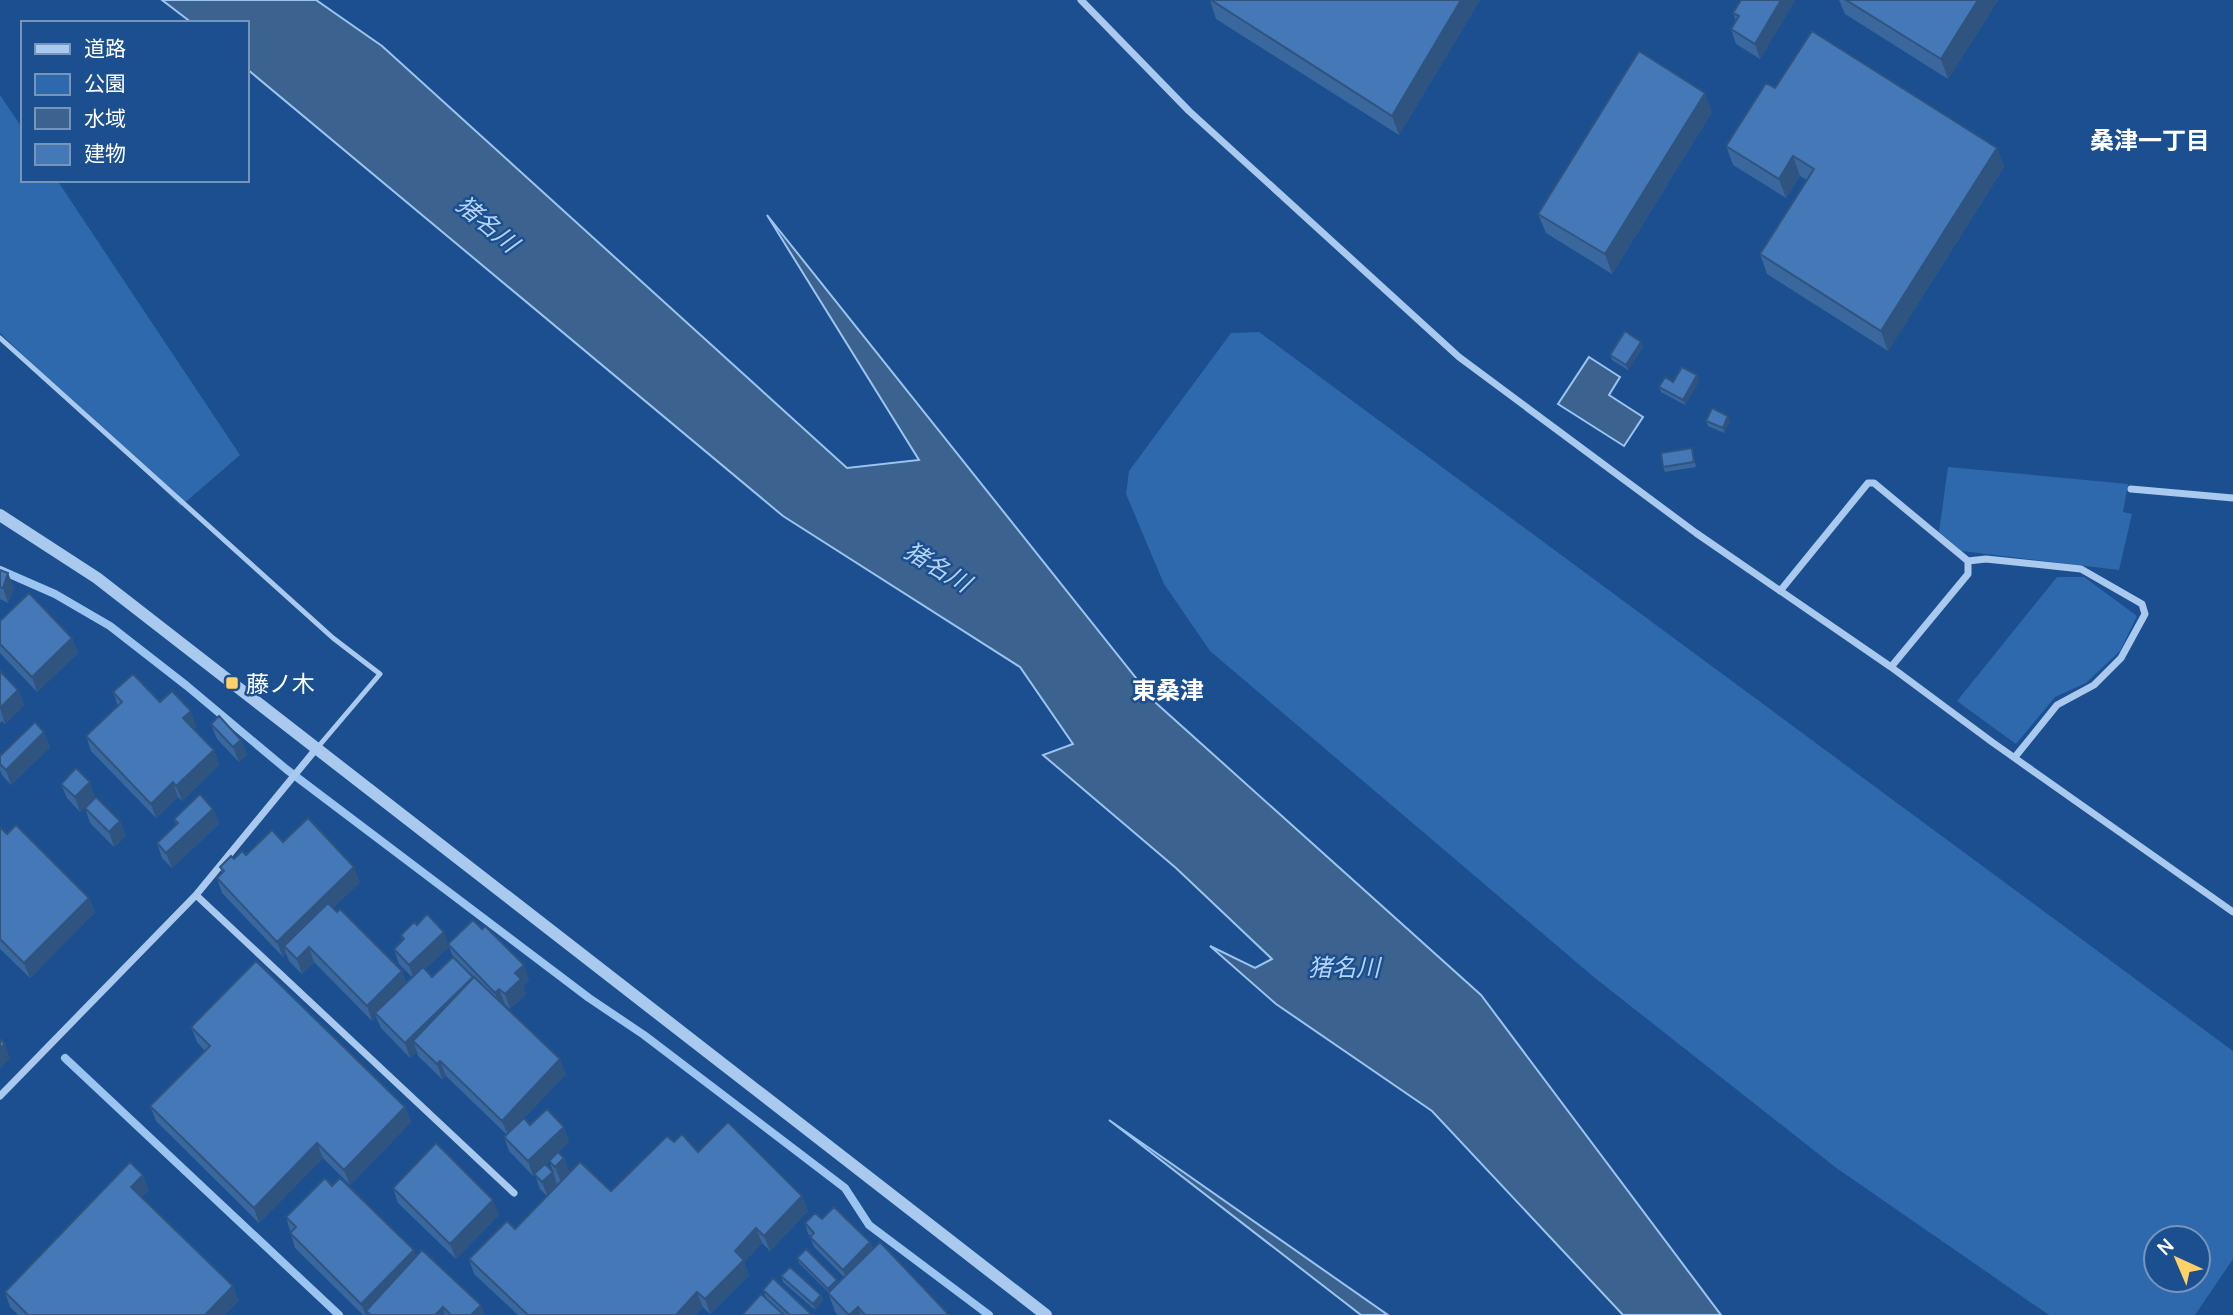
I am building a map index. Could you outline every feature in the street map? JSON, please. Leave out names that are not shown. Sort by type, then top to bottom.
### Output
[{"type":"street","points":[[1081,0],[1189,111],[1459,357],[1696,533],[1891,667],[2233,912]]},
{"type":"street","points":[[1780,591],[1868,483],[1874,482],[1968,561],[1986,559],[2081,569],[2142,604],[2145,614],[2121,658],[2094,685],[2057,705],[2015,757]]},
{"type":"street","points":[[2131,489],[2233,498]]},
{"type":"street","points":[[0,515],[97,578],[1046,1315]]},
{"type":"street","points":[[1891,667],[1968,573],[1968,561]]},
{"type":"street","points":[[0,1096],[196,895],[316,749]]},
{"type":"street","points":[[196,895],[514,1193]]},
{"type":"lane","points":[[0,338],[322,628],[380,674],[316,749]]},
{"type":"green space","points":[[0,95],[21,126],[21,182],[58,182],[240,455],[181,506],[0,333]]},
{"type":"green space","points":[[1259,332],[2233,1051],[2233,1259],[2212,1290],[2212,1224],[2142,1224],[2142,1294],[2209,1294],[2195,1315],[2049,1315],[1835,1167],[1595,978],[1210,651],[1164,584],[1126,494],[1129,471],[1231,333]]},
{"type":"green space","points":[[1948,467],[2128,484],[2123,512],[2132,514],[2119,570],[1962,551],[1939,532]]},
{"type":"green space","points":[[2057,577],[2084,577],[2137,616],[2120,651],[2086,683],[2055,697],[2016,744],[1957,701]]},
{"type":"water","name":"猪名川","points":[[162,0],[316,0],[382,46],[847,468],[919,460],[767,215],[1156,703],[1481,995],[1721,1315],[1623,1315],[1432,1111],[1276,1004],[1210,946],[1255,968],[1272,959],[1176,868],[1043,755],[1073,744],[1020,667],[783,516],[248,70],[248,21],[189,21]]},
{"type":"water","points":[[1589,357],[1620,377],[1609,395],[1643,417],[1624,446],[1558,404]]},
{"type":"water","points":[[1109,1120],[1388,1315],[1361,1315]]},
{"type":"building","points":[[1211,0],[1461,0],[1392,116]]},
{"type":"building","points":[[1741,0],[1781,0],[1755,44],[1731,29],[1739,16],[1733,13]]},
{"type":"building","points":[[1846,0],[1978,0],[1941,59]]},
{"type":"building","points":[[1812,31],[1997,148],[1881,331],[1760,254],[1814,169],[1793,156],[1779,179],[1726,146],[1766,83],[1775,88]]},
{"type":"building","points":[[1639,51],[1705,93],[1605,254],[1538,214]]},
{"type":"building","points":[[1625,331],[1641,342],[1626,365],[1610,355]]},
{"type":"building","points":[[1682,367],[1697,375],[1683,400],[1659,387],[1665,377],[1673,382]]},
{"type":"building","points":[[1712,408],[1728,416],[1723,428],[1706,421]]},
{"type":"building","points":[[1692,448],[1694,462],[1663,467],[1661,453]]},
{"type":"building","points":[[0,570],[8,573],[3,588],[0,587]]},
{"type":"building","points":[[29,593],[72,638],[32,677],[0,644],[0,621]]},
{"type":"building","points":[[0,671],[18,690],[0,708]]},
{"type":"building","points":[[133,674],[160,702],[172,691],[191,711],[183,718],[214,750],[176,786],[173,782],[151,804],[86,736],[122,702],[113,692]]},
{"type":"building","points":[[219,716],[241,740],[233,747],[211,724]]},
{"type":"building","points":[[35,722],[44,732],[6,770],[0,764],[0,756]]},
{"type":"building","points":[[76,768],[90,782],[75,797],[61,784]]},
{"type":"building","points":[[200,794],[213,809],[166,853],[157,843],[178,823],[174,819]]},
{"type":"building","points":[[96,797],[120,821],[109,832],[85,808]]},
{"type":"building","points":[[308,818],[354,867],[277,942],[217,878],[224,871],[220,867],[231,856],[234,859],[242,851],[246,855],[272,830],[283,842]]},
{"type":"building","points":[[16,825],[89,898],[24,963],[0,939],[0,829],[7,834]]},
{"type":"building","points":[[328,903],[337,912],[340,909],[402,971],[367,1006],[309,947],[297,959],[284,946]]},
{"type":"building","points":[[427,914],[444,932],[409,965],[394,949],[404,939],[401,935],[414,922],[417,925]]},
{"type":"building","points":[[473,920],[482,929],[485,926],[524,965],[515,973],[521,979],[505,994],[499,989],[495,993],[448,944]]},
{"type":"building","points":[[453,957],[473,977],[405,1043],[375,1013],[423,967],[432,977]]},
{"type":"building","points":[[256,961],[405,1107],[344,1170],[317,1143],[254,1208],[150,1106],[210,1046],[191,1027]]},
{"type":"building","points":[[474,977],[560,1059],[502,1121],[440,1061],[437,1064],[413,1041]]},
{"type":"building","points":[[547,1109],[564,1127],[528,1161],[504,1137],[524,1118],[530,1125]]},
{"type":"building","points":[[728,1122],[802,1196],[764,1236],[756,1228],[735,1251],[744,1260],[705,1299],[697,1292],[676,1315],[528,1315],[469,1259],[507,1221],[515,1229],[580,1162],[611,1191],[667,1136],[674,1142],[682,1134],[698,1152]]},
{"type":"building","points":[[436,1143],[493,1200],[450,1244],[393,1188]]},
{"type":"building","points":[[558,1152],[564,1158],[555,1167],[549,1161]]},
{"type":"building","points":[[130,1162],[143,1175],[131,1187],[233,1286],[205,1315],[28,1315],[5,1292]]},
{"type":"building","points":[[545,1164],[553,1172],[542,1182],[534,1174]]},
{"type":"building","points":[[325,1178],[332,1186],[340,1178],[414,1250],[361,1304],[290,1233],[296,1227],[286,1217]]},
{"type":"building","points":[[834,1207],[870,1242],[843,1270],[810,1237],[814,1233],[805,1223],[815,1213],[822,1219]]},
{"type":"building","points":[[880,1242],[949,1315],[865,1315],[858,1307],[849,1315],[828,1293]]},
{"type":"building","points":[[806,1249],[837,1280],[828,1289],[797,1258]]},
{"type":"building","points":[[422,1250],[481,1305],[471,1315],[451,1315],[443,1307],[435,1315],[371,1315],[366,1311]]},
{"type":"building","points":[[790,1267],[821,1295],[813,1304],[781,1276]]},
{"type":"building","points":[[773,1278],[812,1315],[790,1315],[763,1290]]},
{"type":"building","points":[[761,1294],[784,1315],[742,1315]]},
{"type":"waterway","points":[[0,570],[55,594],[110,626],[286,769],[845,1188],[869,1225],[989,1315]]},
{"type":"waterway","points":[[65,1058],[339,1315]]},
{"type":"place","name":"藤ノ木","points":[[232,683]]},
{"type":"district","name":"桑津一丁目","points":[[2150,139]]},
{"type":"district","name":"東桑津","points":[[1168,689]]}]
